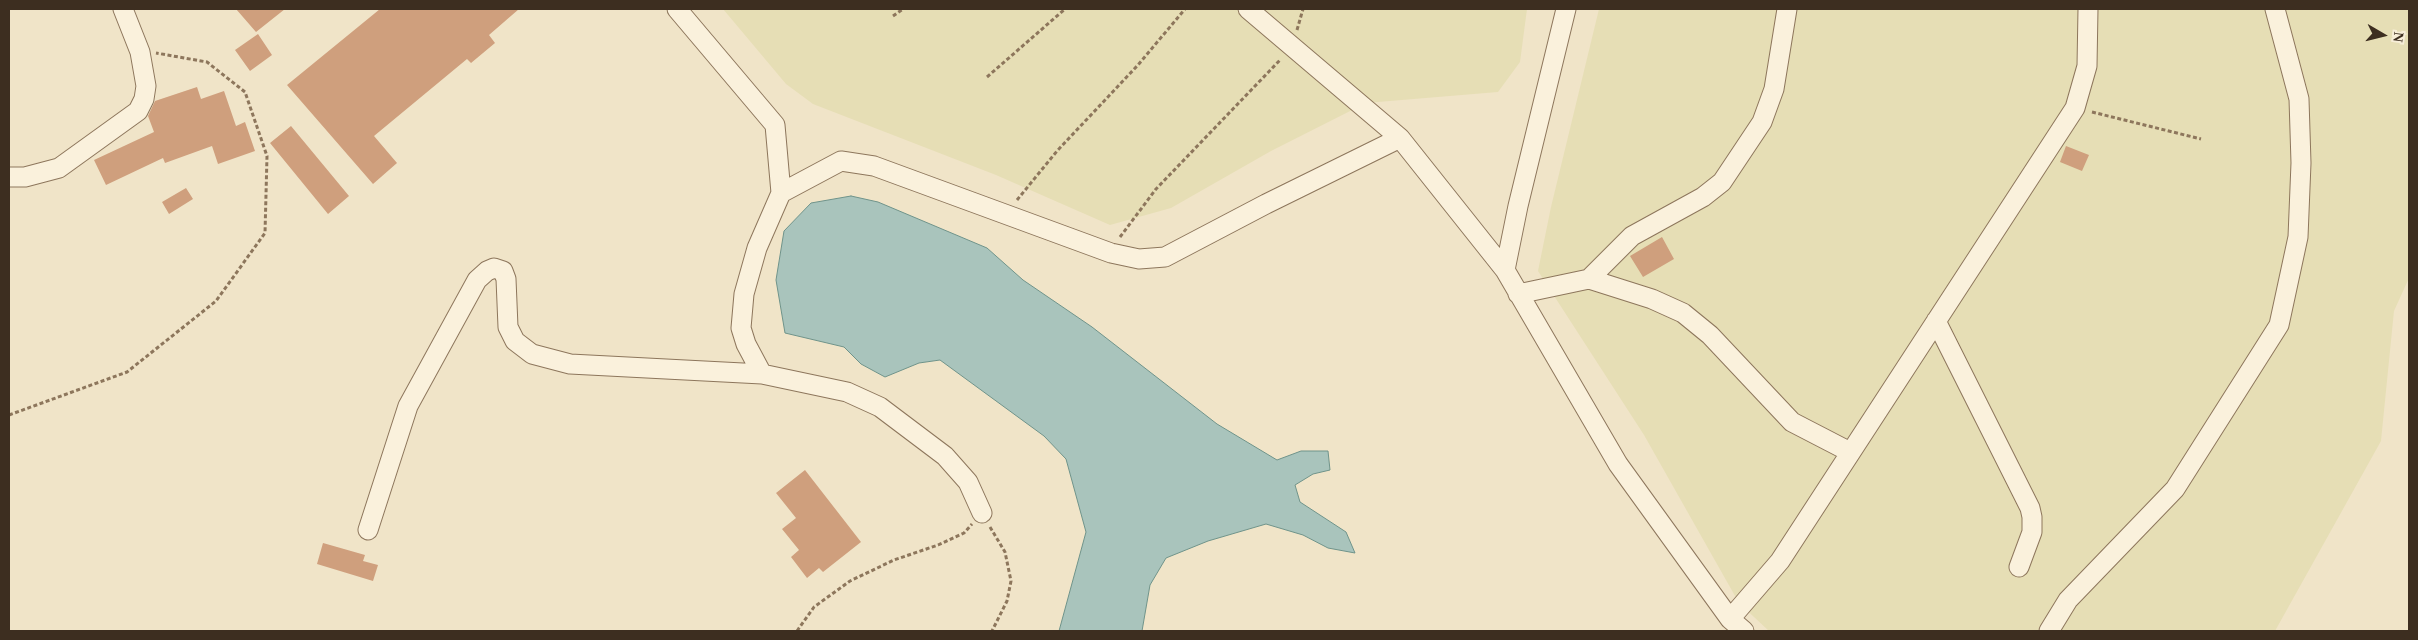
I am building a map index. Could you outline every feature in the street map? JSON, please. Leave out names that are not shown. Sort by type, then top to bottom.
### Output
[{"type":"street","points":[[9,177],[25,176],[59,168],[138,111],[144,99],[146,86],[140,52],[123,9]]},
{"type":"street","points":[[677,9],[775,125],[781,194],[757,248],[744,294],[741,328],[746,344],[762,374]]},
{"type":"street","points":[[1248,9],[1400,138],[1505,270],[1618,464],[1730,619],[1744,631]]},
{"type":"street","points":[[1505,270],[1518,206],[1566,9]]},
{"type":"street","points":[[1589,279],[1632,236],[1703,197],[1722,182],[1762,122],[1774,89],[1787,9]]},
{"type":"street","points":[[1730,619],[1780,561],[2074,108],[2087,66],[2088,9]]},
{"type":"street","points":[[2049,631],[2068,600],[2175,489],[2279,324],[2298,237],[2301,163],[2299,99],[2275,9]]},
{"type":"street","points":[[781,194],[841,161],[874,166],[1111,253],[1139,259],[1164,257],[1400,138]]},
{"type":"street","points":[[368,530],[408,406],[477,280],[486,271],[494,268],[503,271],[506,279],[508,327],[515,341],[532,354],[570,364],[762,374],[847,392],[880,407],[945,456],[968,482],[982,513]]},
{"type":"street","points":[[1518,294],[1589,279],[1652,299],[1683,313],[1710,334],[1792,422],[1850,452]]},
{"type":"street","points":[[1936,321],[2030,508],[2032,532],[2019,567]]},
{"type":"path","points":[[893,16],[903,9]]},
{"type":"path","points":[[987,77],[1065,9]]},
{"type":"path","points":[[1006,214],[1057,151],[1138,65],[1185,9]]},
{"type":"path","points":[[1111,253],[1125,227],[1156,189],[1292,47],[1303,9]]},
{"type":"path","points":[[9,414],[127,372],[216,301],[265,233],[267,156],[245,92],[207,62],[169,53],[140,52]]},
{"type":"path","points":[[2074,108],[2200,139]]},
{"type":"path","points":[[797,631],[814,607],[850,581],[894,560],[938,545],[964,533],[982,513],[1004,552],[1011,581],[1007,601],[992,631]]},
{"type":"shaded area","points":[[723,9],[1527,9],[1520,62],[1498,92],[1366,103],[1271,151],[1171,208],[1110,225],[996,175],[813,104],[786,84]]},
{"type":"shaded area","points":[[1599,9],[2409,9],[2409,278],[2394,311],[2381,441],[2275,631],[1769,631],[1739,603],[1644,435],[1538,271],[1551,207]]},
{"type":"water","points":[[851,196],[878,202],[987,248],[1023,280],[1092,327],[1217,424],[1277,460],[1301,451],[1328,451],[1330,470],[1313,474],[1295,485],[1300,502],[1346,532],[1355,553],[1328,548],[1303,535],[1266,524],[1208,541],[1166,558],[1150,585],[1142,631],[1059,631],[1086,532],[1066,459],[1044,436],[940,360],[919,363],[885,377],[861,364],[844,347],[785,333],[776,280],[784,231],[811,203]]},
{"type":"building","points":[[236,9],[285,9],[256,32]]},
{"type":"building","points":[[380,9],[519,9],[489,35],[495,43],[471,63],[467,59],[374,136],[397,163],[373,184],[287,85]]},
{"type":"building","points":[[258,34],[272,55],[250,71],[235,50]]},
{"type":"building","points":[[197,87],[201,99],[224,91],[236,126],[245,122],[255,151],[218,164],[212,146],[165,163],[163,158],[106,185],[94,160],[154,132],[148,116],[155,101]]},
{"type":"building","points":[[291,126],[349,196],[328,214],[270,143]]},
{"type":"building","points":[[2066,146],[2089,155],[2082,171],[2060,162]]},
{"type":"building","points":[[186,188],[193,199],[169,214],[162,202]]},
{"type":"building","points":[[1662,237],[1674,259],[1643,277],[1630,256]]},
{"type":"building","points":[[805,470],[861,542],[823,572],[819,568],[807,578],[791,557],[799,550],[782,529],[796,518],[776,493]]},
{"type":"building","points":[[323,543],[365,555],[363,561],[378,565],[373,581],[317,564]]}]
